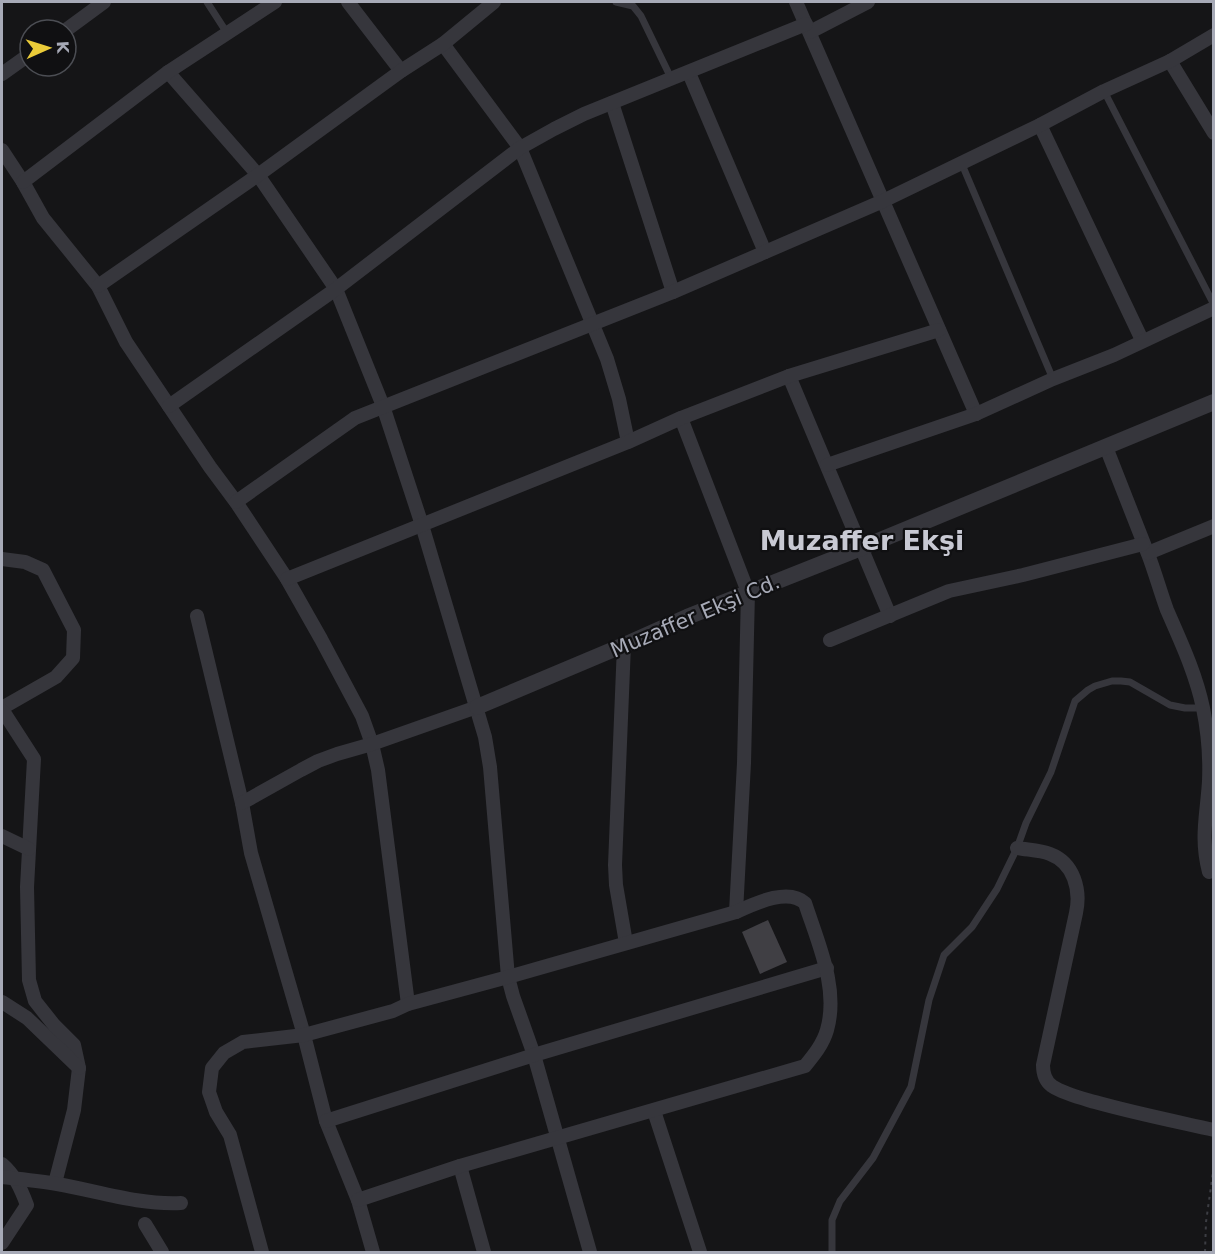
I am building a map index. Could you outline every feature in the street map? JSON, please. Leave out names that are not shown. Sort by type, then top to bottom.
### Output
[{"type":"street","points":[[78,21],[104,2]]},
{"type":"street","points":[[23,182],[168,72],[275,2]]},
{"type":"street","points":[[348,2],[401,71]]},
{"type":"street","points":[[98,286],[258,175],[401,71],[443,44],[494,2]]},
{"type":"street","points":[[796,2],[976,414]]},
{"type":"street","points":[[169,406],[336,289],[520,148],[554,129],[612,103],[808,28],[868,2]]},
{"type":"street","points":[[236,502],[355,418],[673,292],[883,201],[1040,125],[1104,91],[1170,61],[1214,35]]},
{"type":"street","points":[[443,44],[520,148],[613,378],[628,442]]},
{"type":"street","points":[[1170,61],[1214,134]]},
{"type":"street","points":[[2,74],[18,63]]},
{"type":"street","points":[[168,72],[258,175],[336,289],[383,406],[422,525],[485,737],[490,767],[508,977],[534,1055],[590,1252]]},
{"type":"street","points":[[689,73],[765,252]]},
{"type":"street","points":[[612,103],[673,292]]},
{"type":"street","points":[[1040,125],[1142,340]]},
{"type":"street","points":[[2,150],[43,218],[98,286],[126,342],[287,579],[362,716],[378,770],[408,1004]]},
{"type":"street","points":[[827,465],[976,414],[1053,379],[1114,355],[1214,306]]},
{"type":"street","points":[[287,579],[789,376],[939,330]]},
{"type":"street","points":[[789,376],[890,616]]},
{"type":"street","name":"Muzaffer Ekşi Cd.","points":[[477,707],[687,617],[861,548],[1214,402]]},
{"type":"street","points":[[681,418],[748,592],[744,762],[736,912]]},
{"type":"street","points":[[1106,447],[1192,670],[1203,708],[1209,771],[1203,834],[1209,872]]},
{"type":"street","points":[[830,640],[949,591],[1145,549],[1214,526]]},
{"type":"street","points":[[2,559],[25,562],[43,570],[74,630],[73,658],[56,677],[2,710],[34,759],[27,887],[29,980],[35,1001],[74,1046],[79,1068],[74,1110],[55,1183]]},
{"type":"street","points":[[197,616],[242,803],[251,853],[304,1035],[326,1121],[358,1200],[373,1252]]},
{"type":"street","points":[[624,645],[615,865],[616,885],[626,943]]},
{"type":"street","points":[[242,803],[318,761],[477,707]]},
{"type":"street","points":[[2,836],[29,849]]},
{"type":"street","points":[[1017,848],[1049,853],[1056,857],[1073,875],[1078,892],[1076,913],[1043,1065],[1045,1077],[1053,1086],[1076,1097],[1114,1108],[1214,1130]]},
{"type":"street","points":[[262,1252],[230,1134],[216,1112],[209,1092],[212,1068],[224,1053],[243,1042],[304,1035],[393,1011],[408,1004],[736,912],[759,902],[789,895],[800,898],[805,903],[827,968],[831,1009],[826,1032],[818,1050],[806,1066],[460,1166],[358,1200]]},
{"type":"street","points":[[326,1121],[534,1055],[827,968]]},
{"type":"street","points":[[2,1002],[27,1018],[79,1068]]},
{"type":"street","points":[[654,1110],[700,1252]]},
{"type":"street","points":[[2,1164],[8,1170],[8,1178]]},
{"type":"street","points":[[460,1166],[484,1252]]},
{"type":"street","points":[[8,1178],[55,1183],[142,1202],[180,1203]]},
{"type":"street","points":[[2,1243],[27,1205],[20,1186],[8,1178]]},
{"type":"street","points":[[145,1224],[162,1252]]},
{"type":"lane","points":[[207,2],[227,33]]},
{"type":"lane","points":[[616,2],[633,6],[641,16],[671,79]]},
{"type":"lane","points":[[1104,91],[1214,306]]},
{"type":"lane","points":[[961,162],[1053,379]]},
{"type":"lane","points":[[832,1252],[832,1220],[840,1201],[873,1158],[911,1087],[929,1000],[944,955],[972,927],[997,889],[1051,772],[1075,701],[1095,686],[1112,681],[1130,682],[1170,705],[1203,708]]},
{"type":"path","points":[[1205,1252],[1206,1222],[1214,1165]]},
{"type":"building","points":[[768,920],[787,962],[760,974],[742,932]]},
{"type":"district","name":"Muzaffer Ekşi","points":[[862,541]]}]
